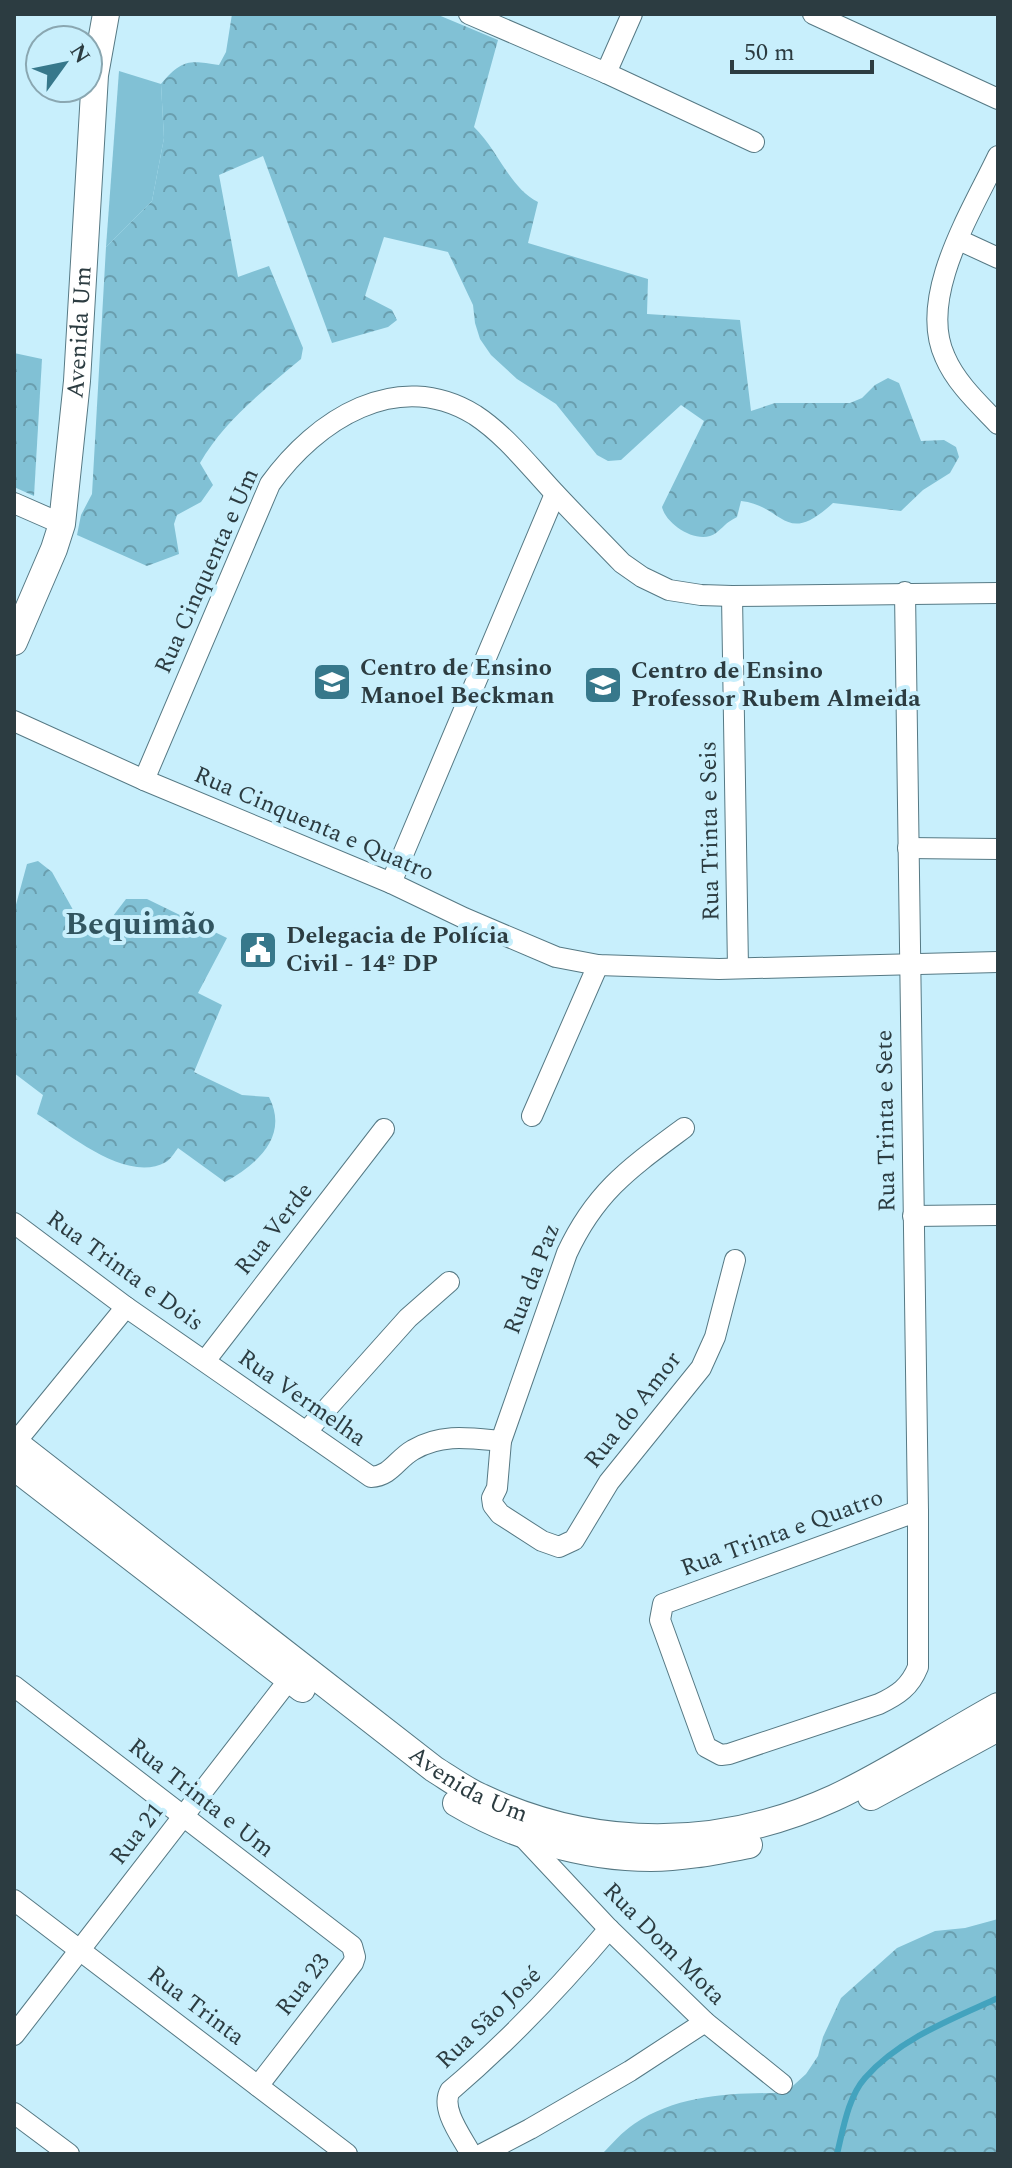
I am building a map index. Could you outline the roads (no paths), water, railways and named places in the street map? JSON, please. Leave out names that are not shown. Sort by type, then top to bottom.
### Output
[{"type":"main road","name":"Avenida Um","points":[[14,642],[54,549],[77,381],[95,75],[106,14]]},
{"type":"main road","name":"Avenida Um","points":[[14,607],[57,522],[81,104]]},
{"type":"main road","name":"Avenida Um","points":[[14,1443],[295,1672],[430,1787],[474,1814],[570,1849],[611,1856],[652,1858],[704,1854],[756,1843],[844,1811],[998,1728]]},
{"type":"main road","name":"Avenida Um","points":[[14,1467],[434,1769],[480,1797],[559,1825],[646,1839],[745,1829],[835,1797],[998,1706]]},
{"type":"street","points":[[469,14],[754,142]]},
{"type":"street","points":[[606,73],[632,14]]},
{"type":"street","points":[[813,14],[998,99]]},
{"type":"street","points":[[998,156],[959,240],[937,304],[940,346],[953,372],[998,424]]},
{"type":"street","points":[[959,240],[998,258]]},
{"type":"street","name":"Rua Cinquenta e Um","points":[[144,780],[270,484],[295,452],[319,430],[354,408],[381,401],[412,397],[437,400],[474,415],[508,443],[622,563],[669,590],[732,596],[998,593]]},
{"type":"street","points":[[391,883],[555,494]]},
{"type":"street","points":[[14,503],[57,522]]},
{"type":"street","name":"Rua Trinta e Sete","points":[[706,1747],[721,1755],[729,1754],[888,1700],[912,1683],[918,1667],[905,592]]},
{"type":"street","name":"Rua Trinta e Seis","points":[[732,596],[738,968]]},
{"type":"street","name":"Rua Cinquenta e Quatro","points":[[14,721],[556,957],[598,965],[738,968],[998,962]]},
{"type":"street","points":[[908,848],[998,849]]},
{"type":"street","points":[[532,1116],[598,965]]},
{"type":"street","name":"Rua da Paz","points":[[574,1540],[567,1545],[552,1546],[500,1514],[493,1505],[501,1441],[580,1224],[595,1202],[630,1168],[684,1128]]},
{"type":"street","name":"Rua Verde","points":[[205,1361],[384,1129]]},
{"type":"street","points":[[913,1216],[998,1215]]},
{"type":"street","name":"Rua Trinta e Dois","points":[[14,1223],[126,1307],[205,1361]]},
{"type":"street","name":"Rua do Amor","points":[[574,1540],[609,1482],[701,1368],[715,1337],[735,1260]]},
{"type":"street","points":[[306,1432],[408,1318],[449,1282]]},
{"type":"street","points":[[14,1443],[126,1307]]},
{"type":"street","name":"Rua Vermelha","points":[[205,1361],[371,1477],[381,1477],[392,1470],[414,1449],[446,1438],[501,1441]]},
{"type":"street","name":"Rua Trinta e Quatro","points":[[706,1747],[660,1620],[663,1604],[918,1511]]},
{"type":"street","name":"Rua 21","points":[[14,2035],[295,1672]]},
{"type":"street","name":"Rua Trinta e Um","points":[[14,1686],[352,1946],[354,1951]]},
{"type":"street","name":"Rua Dom Mota","points":[[518,1832],[609,1929],[705,2022],[782,2084]]},
{"type":"street","name":"Rua Trinta","points":[[14,1900],[347,2154]]},
{"type":"street","name":"Rua São José","points":[[471,2154],[447,2107],[446,2098],[450,2091],[495,2053],[555,1993],[609,1929]]},
{"type":"street","name":"Rua 23","points":[[258,2086],[353,1963],[354,1951]]},
{"type":"street","points":[[482,2154],[630,2071],[705,2022]]},
{"type":"street","points":[[14,2113],[69,2154]]},
{"type":"waterway","points":[[837,2154],[854,2095],[879,2064],[927,2031],[998,1998]]},
{"type":"place","name":"Centro de Ensino Manoel Beckman","points":[[332,682]]},
{"type":"place","name":"Centro de Ensino Professor Rubem Almeida","points":[[603,685]]},
{"type":"place","name":"Delegacia de Polícia Civil - 14º DP","points":[[258,950]]},
{"type":"district","name":"Bequimão","points":[[140,924]]}]
